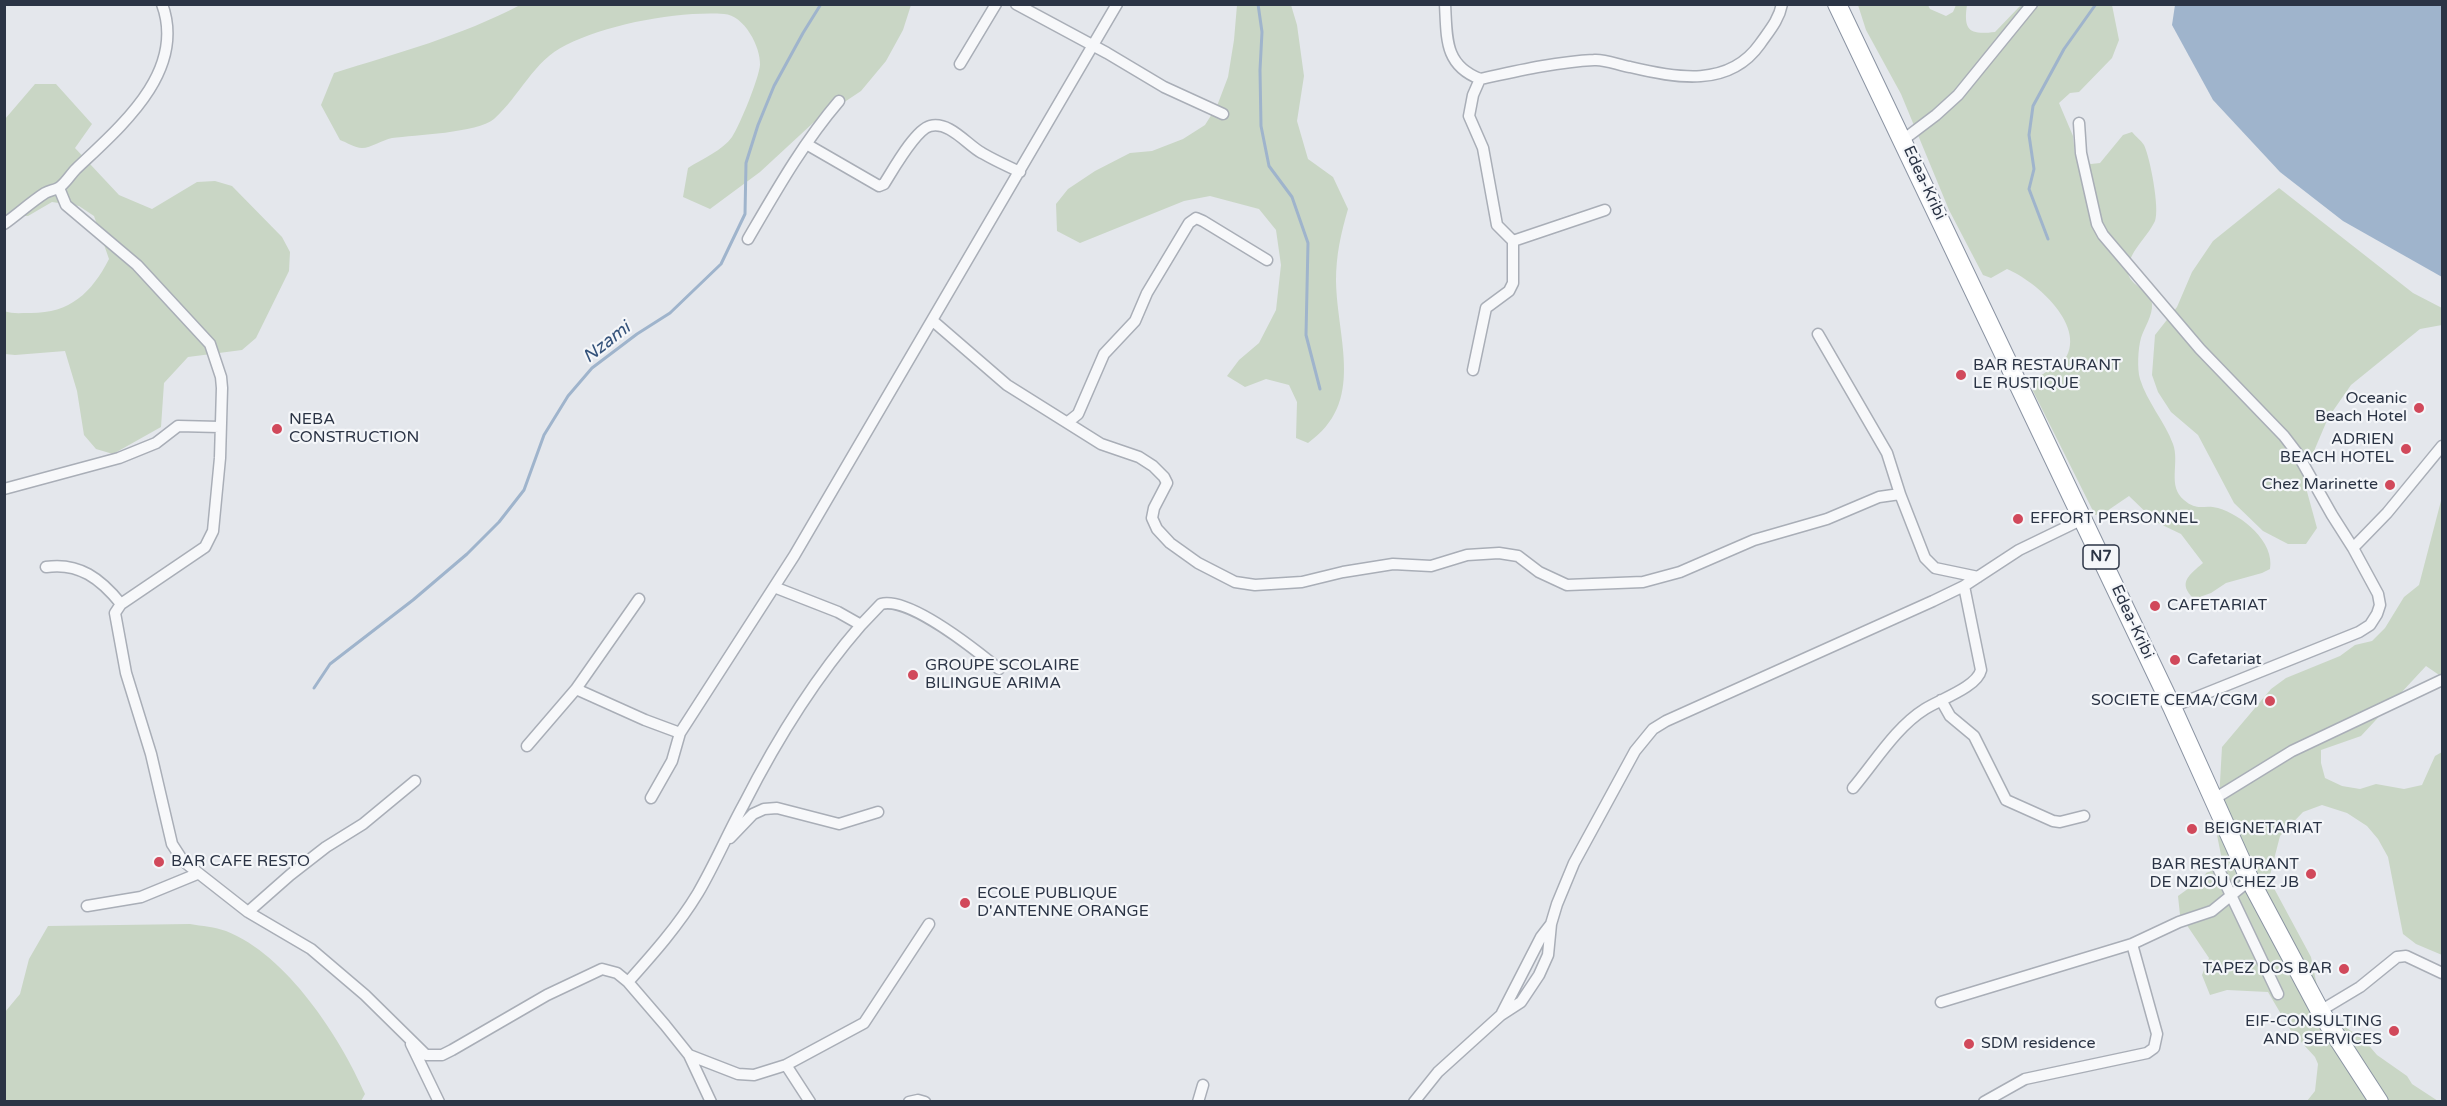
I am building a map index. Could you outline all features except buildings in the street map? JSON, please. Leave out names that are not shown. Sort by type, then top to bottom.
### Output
[{"type":"highway","name":"Edea-Kribi","points":[[1838,4],[2172,706],[2250,880],[2320,1011],[2379,1101]]},
{"type":"street","points":[[4,224],[46,192],[59,188],[75,170],[113,136],[152,88],[167,45],[168,20],[162,4]]},
{"type":"street","points":[[960,64],[996,4]]},
{"type":"street","points":[[1016,4],[1164,87],[1223,114]]},
{"type":"street","points":[[651,798],[672,761],[680,733],[774,587],[1118,4]]},
{"type":"street","points":[[1445,4],[1448,47],[1465,73],[1473,95]]},
{"type":"street","points":[[1465,73],[1480,79],[1550,65],[1596,60],[1655,73],[1716,76],[1736,69],[1753,54],[1778,18],[1782,4]]},
{"type":"street","points":[[1903,140],[1958,95],[2032,4]]},
{"type":"street","points":[[1473,370],[1486,308],[1509,291],[1513,283],[1513,241],[1497,225],[1493,213],[1484,148],[1469,116],[1473,95],[1480,79]]},
{"type":"street","points":[[748,239],[789,169],[808,145],[814,131],[839,101]]},
{"type":"street","points":[[2079,123],[2081,153],[2097,224],[2103,235],[2200,349],[2284,436],[2353,548],[2378,594],[2380,605],[2370,625],[2360,632],[2172,706]]},
{"type":"street","points":[[808,145],[879,186],[884,184],[920,133],[929,126],[940,126],[958,135],[980,152],[1020,172]]},
{"type":"street","points":[[59,188],[66,205],[136,265],[210,344],[221,377],[213,531],[210,539],[205,547],[121,604],[114,617],[126,673],[151,754],[172,844],[183,861],[248,912],[311,949],[365,995],[426,1056],[442,1055],[547,995],[602,969],[617,973],[628,982],[689,1055],[711,1101]]},
{"type":"street","points":[[1513,241],[1605,210]]},
{"type":"street","points":[[1068,422],[1078,414],[1104,354],[1135,321],[1147,293],[1189,223],[1196,218],[1203,221],[1267,260]]},
{"type":"street","points":[[933,321],[1007,385],[1101,444],[1139,457],[1164,477],[1167,483],[1154,508],[1152,518],[1157,529],[1170,543],[1198,563],[1234,582],[1255,585],[1302,582],[1343,572],[1393,564],[1431,566],[1467,555],[1499,553],[1518,556],[1539,572],[1567,585],[1643,582],[1680,572],[1754,540],[1827,519],[1879,497],[1900,494]]},
{"type":"street","points":[[1818,334],[1887,453],[1925,558],[1935,568],[1978,577]]},
{"type":"street","points":[[4,489],[119,458],[156,443],[178,426],[220,427]]},
{"type":"street","points":[[2353,548],[2387,513],[2442,446]]},
{"type":"street","points":[[1414,1101],[1438,1072],[1501,1015],[1521,1002],[1539,975],[1548,954],[1551,924],[1574,863],[1635,751],[1653,729],[1666,721],[1861,635],[1964,586],[2019,550],[2083,519]]},
{"type":"street","points":[[45,567],[61,565],[92,575],[110,590],[121,604]]},
{"type":"street","points":[[1853,789],[1910,719],[1980,677],[1981,670],[1964,586]]},
{"type":"street","points":[[774,587],[838,612],[861,625]]},
{"type":"street","points":[[527,746],[576,689],[639,599]]},
{"type":"street","points":[[628,982],[673,930],[698,892],[780,740],[834,657],[881,604],[896,603],[958,636],[999,669]]},
{"type":"street","points":[[2214,799],[2292,751],[2442,680]]},
{"type":"street","points":[[576,689],[680,733]]},
{"type":"street","points":[[1941,700],[1950,716],[1974,736],[2006,800],[2053,821],[2060,822],[2084,816]]},
{"type":"street","points":[[248,912],[290,875],[326,847],[363,824],[415,781]]},
{"type":"street","points":[[723,844],[753,814],[764,809],[777,808],[839,824],[878,812]]},
{"type":"street","points":[[2219,870],[2278,994]]},
{"type":"street","points":[[87,906],[141,897],[197,874]]},
{"type":"street","points":[[1941,1002],[2132,944],[2179,922],[2212,911],[2250,880]]},
{"type":"street","points":[[689,1055],[738,1074],[754,1075],[786,1065],[864,1023],[929,924]]},
{"type":"street","points":[[1984,1101],[2025,1079],[2147,1053],[2154,1048],[2157,1034],[2132,944]]},
{"type":"street","points":[[2320,1011],[2360,987],[2397,957],[2406,956],[2442,973]]},
{"type":"street","points":[[408,1039],[439,1101]]},
{"type":"street","points":[[786,1065],[810,1101]]},
{"type":"street","points":[[1198,1101],[1203,1085]]},
{"type":"street","points":[[909,1101],[925,1101]]},
{"type":"green space","points":[[520,5],[911,5],[903,30],[886,61],[861,91],[813,123],[760,172],[710,209],[683,197],[688,168],[718,150],[732,137],[749,101],[760,65],[758,50],[750,33],[738,20],[724,14],[686,15],[644,20],[602,31],[566,45],[544,60],[503,110],[486,124],[460,130],[392,138],[365,148],[340,140],[321,105],[334,73],[452,35]]},
{"type":"green space","points":[[1237,5],[1291,5],[1297,25],[1304,76],[1297,121],[1308,159],[1333,177],[1348,209],[1339,244],[1336,271],[1337,303],[1343,347],[1343,389],[1337,409],[1326,427],[1308,443],[1296,438],[1297,402],[1289,385],[1266,379],[1245,387],[1227,376],[1239,360],[1259,343],[1276,310],[1281,265],[1276,230],[1259,209],[1210,196],[1184,201],[1080,243],[1057,231],[1056,204],[1068,189],[1095,171],[1130,153],[1152,151],[1183,139],[1205,125],[1217,106],[1228,77]]},
{"type":"green space","points":[[1858,5],[1928,5],[1930,9],[1946,16],[1953,12],[1956,5],[1967,5],[1966,21],[1970,29],[1974,32],[1986,33],[1995,32],[2021,5],[2112,5],[2119,40],[2112,58],[2079,92],[2070,93],[2059,103],[2073,136],[2075,155],[2091,164],[2100,163],[2123,135],[2132,132],[2144,145],[2154,183],[2156,215],[2152,227],[2132,255],[2128,268],[2130,279],[2147,294],[2152,304],[2139,347],[2140,379],[2173,444],[2175,481],[2179,494],[2193,506],[2218,508],[2246,523],[2255,531],[2267,549],[2270,569],[2226,583],[2211,593],[2194,599],[2186,588],[2187,580],[2203,563],[2181,534],[2156,522],[2129,496],[2104,513],[2095,515],[2032,389],[2041,375],[2063,362],[2070,349],[2070,335],[2065,321],[2045,295],[2019,275],[2007,269],[1991,278],[1983,275],[1949,210],[1901,94],[1866,30]]},
{"type":"green space","points":[[35,84],[56,84],[92,124],[75,148],[119,195],[152,209],[197,182],[215,181],[232,186],[282,237],[290,252],[289,271],[256,338],[242,350],[188,357],[164,383],[161,427],[113,454],[96,449],[84,435],[77,391],[65,351],[5,354],[4,311],[10,313],[43,312],[67,306],[77,300],[95,282],[109,259],[94,216],[79,206],[52,202],[28,216],[10,216],[5,220],[5,119]]},
{"type":"green space","points":[[2279,188],[2413,293],[2442,308],[2442,325],[2420,329],[2351,385],[2328,418],[2303,477],[2317,528],[2306,544],[2288,544],[2263,531],[2234,503],[2198,435],[2171,412],[2158,392],[2152,375],[2155,335],[2177,307],[2192,272],[2213,241]]},
{"type":"green space","points":[[2442,497],[2442,677],[2426,666],[2361,736],[2321,750],[2321,763],[2325,778],[2342,786],[2360,789],[2376,784],[2404,789],[2422,785],[2435,756],[2442,752],[2442,955],[2416,944],[2403,934],[2388,857],[2378,839],[2367,826],[2347,813],[2322,805],[2303,812],[2280,836],[2269,879],[2311,957],[2322,1010],[2365,1041],[2377,1055],[2407,1076],[2412,1084],[2438,1101],[2307,1101],[2315,1091],[2318,1064],[2315,1057],[2291,1031],[2268,992],[2227,990],[2210,995],[2202,975],[2209,958],[2180,915],[2178,896],[2189,888],[2200,889],[2206,873],[2218,868],[2224,870],[2217,835],[2222,747],[2271,689],[2286,678],[2340,656],[2355,645],[2372,641],[2385,628],[2404,597],[2419,585]]},
{"type":"green space","points":[[190,924],[226,931],[270,959],[290,978],[309,1000],[341,1048],[365,1094],[361,1101],[5,1101],[5,1012],[20,994],[29,959],[48,926]]},
{"type":"water","points":[[2175,5],[2442,5],[2442,277],[2343,221],[2280,172],[2213,100],[2172,25]]},
{"type":"waterway","name":"Nzami","points":[[314,688],[330,664],[413,600],[467,554],[499,522],[524,490],[544,435],[568,396],[592,368],[637,334],[670,313],[721,264],[745,214],[746,163],[758,125],[774,86],[821,4]]},
{"type":"waterway","points":[[1258,4],[1262,32],[1261,126],[1269,166],[1292,197],[1308,243],[1306,335],[1320,389]]},
{"type":"waterway","points":[[2048,239],[2029,189],[2034,169],[2029,135],[2033,106],[2064,49],[2096,4]]},
{"type":"place","name":"BAR RESTAURANT LE RUSTIQUE","points":[[1961,375]]},
{"type":"place","name":"Oceanic Beach Hotel","points":[[2419,408]]},
{"type":"place","name":"NEBA CONSTRUCTION","points":[[277,429]]},
{"type":"place","name":"ADRIEN BEACH HOTEL","points":[[2406,449]]},
{"type":"place","name":"Chez Marinette","points":[[2390,485]]},
{"type":"place","name":"EFFORT PERSONNEL","points":[[2018,519]]},
{"type":"place","name":"CAFETARIAT","points":[[2155,606]]},
{"type":"place","name":"Cafetariat","points":[[2175,660]]},
{"type":"place","name":"GROUPE SCOLAIRE BILINGUE ARIMA","points":[[913,675]]},
{"type":"place","name":"SOCIETE CEMA/CGM","points":[[2270,701]]},
{"type":"place","name":"BEIGNETARIAT","points":[[2192,829]]},
{"type":"place","name":"BAR CAFE RESTO","points":[[159,862]]},
{"type":"place","name":"BAR RESTAURANT DE NZIOU CHEZ JB","points":[[2311,874]]},
{"type":"place","name":"ECOLE PUBLIQUE D'ANTENNE ORANGE","points":[[965,903]]},
{"type":"place","name":"TAPEZ DOS BAR","points":[[2344,969]]},
{"type":"place","name":"EIF-CONSULTING AND SERVICES","points":[[2394,1031]]},
{"type":"place","name":"SDM residence","points":[[1969,1044]]}]
